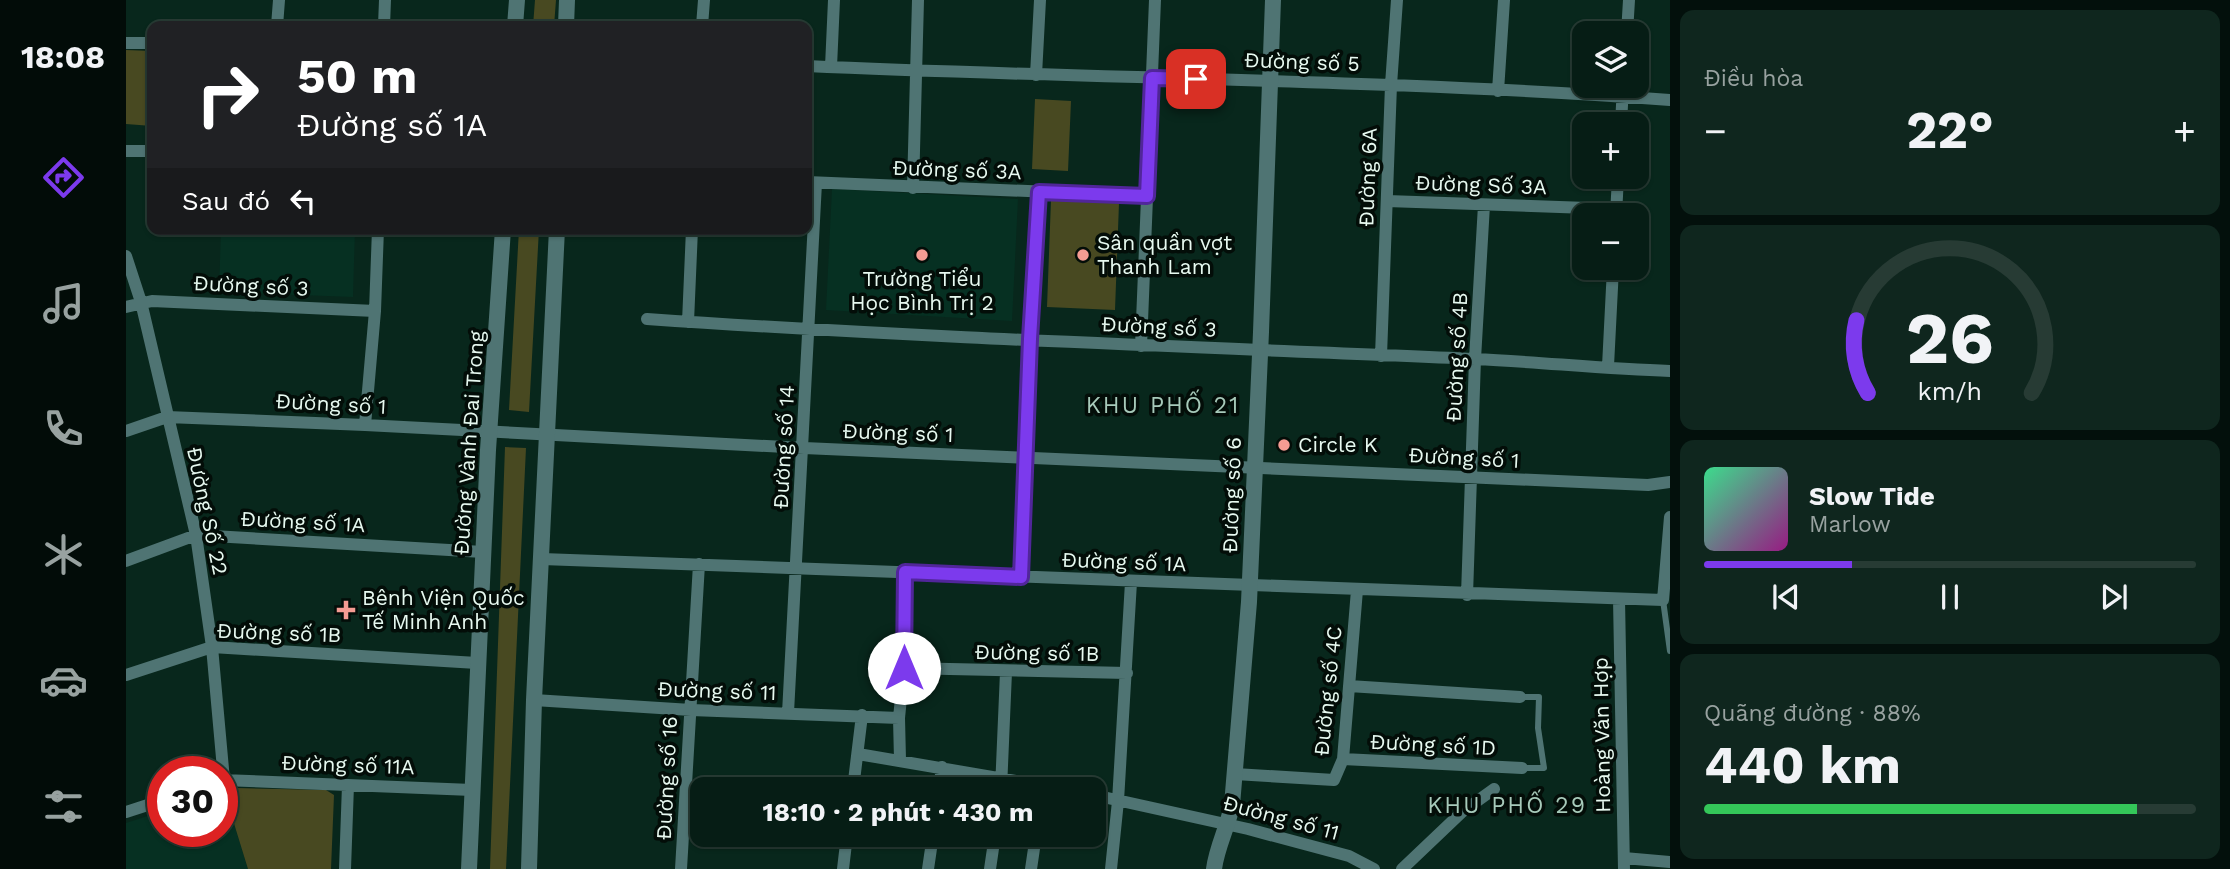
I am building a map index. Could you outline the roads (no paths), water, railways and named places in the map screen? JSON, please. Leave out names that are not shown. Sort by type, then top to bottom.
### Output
[{"type":"street","points":[[277,21],[279,0]]},
{"type":"street","points":[[384,21],[385,0]]},
{"type":"street","points":[[515,21],[517,0]]},
{"type":"street","points":[[566,21],[567,0]]},
{"type":"street","points":[[702,21],[704,0]]},
{"type":"street","points":[[831,67],[834,0]]},
{"type":"street","points":[[913,187],[918,0]]},
{"type":"street","points":[[1036,75],[1040,0]]},
{"type":"street","points":[[1141,346],[1156,0]]},
{"type":"street","name":"Đường số 6","points":[[1228,824],[1235,774],[1250,586],[1273,0]]},
{"type":"street","name":"Đường 6A","points":[[1381,356],[1391,85],[1397,0]]},
{"type":"street","points":[[1498,90],[1504,0]]},
{"type":"street","points":[[1628,21],[1629,0]]},
{"type":"street","points":[[126,43],[147,43]]},
{"type":"street","name":"Đường số 5","points":[[812,66],[1572,91]]},
{"type":"street","name":"Đường số 5","points":[[1649,96],[1670,100]]},
{"type":"street","points":[[126,151],[147,151]]},
{"type":"street","name":"Đường số 3A","points":[[812,182],[1147,196]]},
{"type":"street","points":[[1021,577],[1030,339],[1039,192]]},
{"type":"street","name":"Đường Số 3A","points":[[1387,201],[1572,210]]},
{"type":"street","name":"Đường số 4B","points":[[1467,595],[1475,359],[1484,205]]},
{"type":"street","points":[[365,425],[378,235]]},
{"type":"street","name":"Đường Vành Đai Trong","points":[[469,869],[482,552],[503,235]]},
{"type":"street","points":[[528,869],[557,235]]},
{"type":"street","points":[[688,321],[692,235]]},
{"type":"street","name":"Đường số 14","points":[[789,713],[804,448],[811,235]]},
{"type":"street","name":"Đường Số 22","points":[[126,256],[141,302],[196,535],[212,647],[221,756]]},
{"type":"street","points":[[1608,366],[1612,280]]},
{"type":"street","name":"Đường số 3","points":[[126,307],[141,302],[374,311]]},
{"type":"street","name":"Đường số 3","points":[[647,319],[809,330],[1475,359],[1670,371]]},
{"type":"street","name":"Đường số 1","points":[[126,431],[167,417],[1471,478],[1648,485],[1670,482]]},
{"type":"street","points":[[1663,600],[1670,517]]},
{"type":"street","name":"Đường số 1A","points":[[126,561],[196,535],[482,552]]},
{"type":"street","name":"Đường số 1A","points":[[542,559],[1467,595],[1663,600]]},
{"type":"street","name":"Đường số 16","points":[[681,869],[699,564]]},
{"type":"street","points":[[900,760],[899,718],[904,668],[905,572]]},
{"type":"street","points":[[1111,869],[1127,673],[1131,582]]},
{"type":"street","name":"Đường số 4C","points":[[1235,774],[1334,780],[1343,760],[1357,590]]},
{"type":"street","name":"Hoàng Văn Hợp","points":[[1619,599],[1624,863]]},
{"type":"street","name":"Đường số 1B","points":[[126,675],[212,647],[477,663]]},
{"type":"street","name":"Đường số 1B","points":[[904,668],[1127,673]]},
{"type":"street","points":[[1001,777],[1006,672]]},
{"type":"street","points":[[1349,686],[1520,697]]},
{"type":"street","name":"Đường số 11","points":[[534,700],[691,710],[899,718]]},
{"type":"street","points":[[855,777],[862,715]]},
{"type":"street","points":[[858,754],[942,767],[979,777]]},
{"type":"street","name":"Đường số 1D","points":[[1343,760],[1522,768]]},
{"type":"street","points":[[941,777],[942,767]]},
{"type":"street","name":"Đường số 11A","points":[[238,781],[472,790]]},
{"type":"street","points":[[345,869],[348,785]]},
{"type":"street","points":[[1402,869],[1462,813],[1494,789]]},
{"type":"street","name":"Đường số 11","points":[[1106,798],[1228,824],[1349,856],[1374,869]]},
{"type":"street","points":[[126,812],[147,805]]},
{"type":"street","points":[[684,824],[690,824]]},
{"type":"street","points":[[1214,869],[1219,845],[1228,824]]},
{"type":"street","points":[[843,869],[846,847]]},
{"type":"street","points":[[928,869],[931,847]]},
{"type":"street","points":[[990,869],[993,847]]},
{"type":"street","points":[[1031,869],[1035,847]]},
{"type":"street","points":[[1624,863],[1670,862]]},
{"type":"lane","points":[[1663,600],[1670,652]]},
{"type":"lane","points":[[1520,697],[1539,697],[1538,728],[1544,768],[1522,768]]},
{"type":"place","name":"Trường Tiểu Học Bình Trị 2","points":[[922,255]]},
{"type":"place","name":"Sân quần vợt Thanh Lam","points":[[1083,255]]},
{"type":"place","name":"Circle K","points":[[1284,445]]},
{"type":"place","name":"Bệnh Viện Quốc Tế Minh Anh","points":[[346,610]]},
{"type":"district","name":"KHU PHỐ 21","points":[[1163,405]]},
{"type":"district","name":"KHU PHỐ 29","points":[[1507,805]]}]
